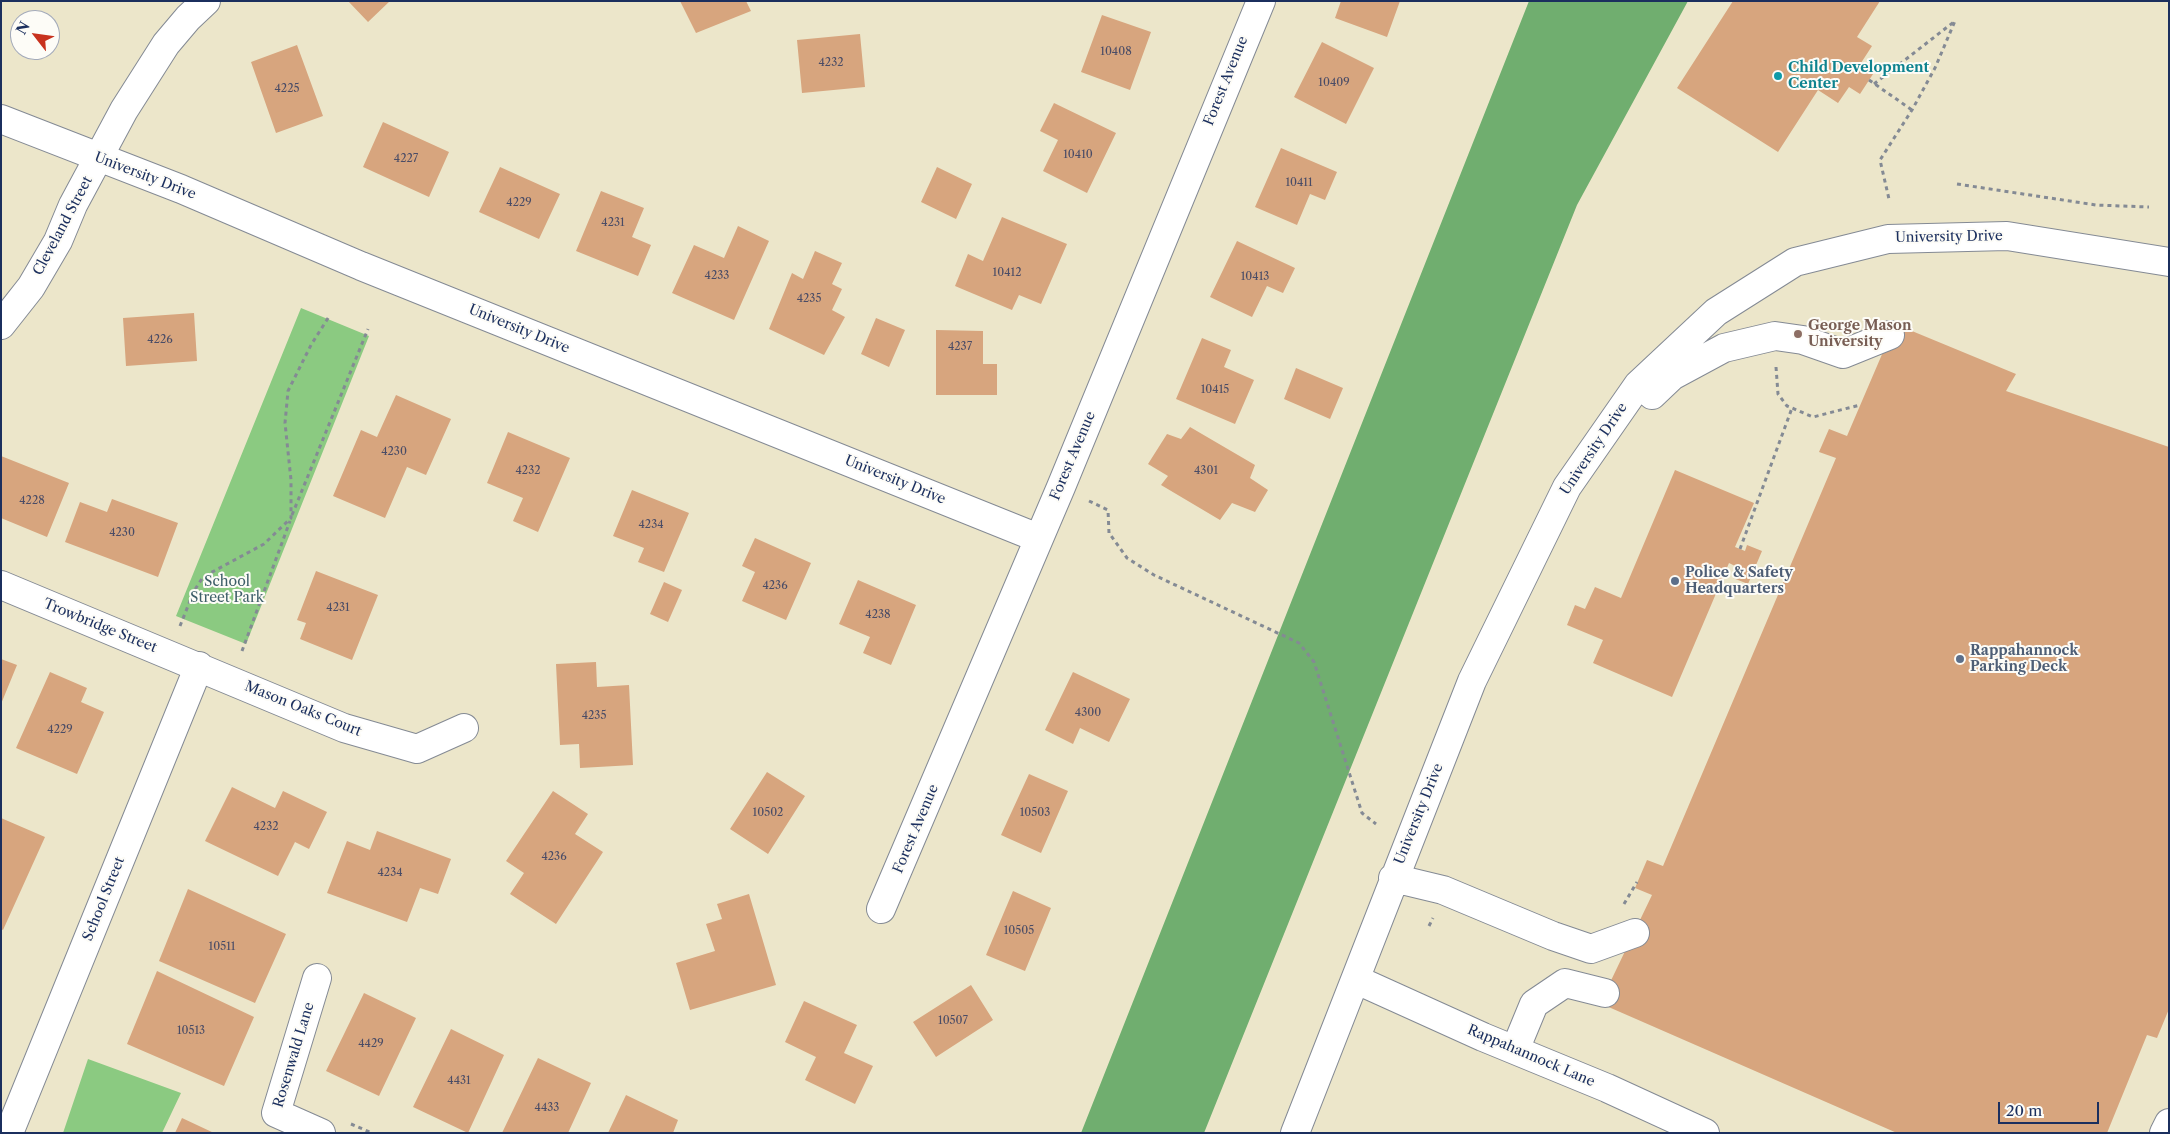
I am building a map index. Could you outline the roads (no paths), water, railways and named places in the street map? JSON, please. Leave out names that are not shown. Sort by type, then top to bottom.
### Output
[{"type":"street","name":"Cleveland Street","points":[[1,325],[31,287],[58,241],[73,205],[124,110],[166,44],[188,18],[206,1]]},
{"type":"street","name":"Forest Avenue","points":[[881,909],[1061,488],[1260,1]]},
{"type":"street","name":"University Drive","points":[[1,119],[181,190],[375,271],[1038,538]]},
{"type":"street","name":"University Drive","points":[[1295,1133],[1357,980],[1393,878],[1472,681],[1567,487],[1638,385],[1716,312],[1795,262],[1893,238],[2007,236],[2169,262]]},
{"type":"street","points":[[1592,450],[1672,376],[1724,348],[1775,336],[1803,340],[1843,354],[1890,335]]},
{"type":"street","name":"Trowbridge Street","points":[[1,585],[199,666]]},
{"type":"street","name":"Mason Oaks Court","points":[[199,666],[344,728],[417,749],[464,728]]},
{"type":"street","name":"School Street","points":[[10,1133],[199,666]]},
{"type":"street","points":[[1393,878],[1443,890],[1553,936],[1592,949],[1635,933]]},
{"type":"street","name":"Rosenwald Lane","points":[[317,978],[276,1114],[321,1133]]},
{"type":"street","name":"Rappahannock Lane","points":[[1357,980],[1705,1133]]},
{"type":"street","points":[[1515,1050],[1534,1004],[1565,983],[1605,993]]},
{"type":"street","points":[[2164,1133],[2169,1123]]},
{"type":"place","name":"Child Development Center","points":[[1778,76]]},
{"type":"place","name":"George Mason University","points":[[1798,334]]},
{"type":"place","name":"Police & Safety Headquarters","points":[[1675,581]]},
{"type":"place","name":"Rappahannock Parking Deck","points":[[1960,659]]},
{"type":"park label","name":"School Street Park","points":[[227,590]]}]
